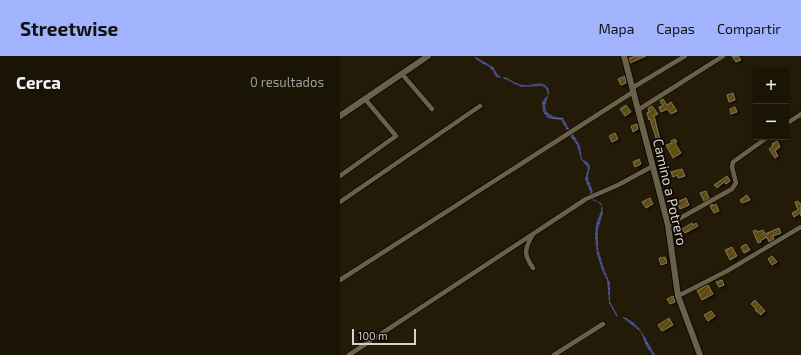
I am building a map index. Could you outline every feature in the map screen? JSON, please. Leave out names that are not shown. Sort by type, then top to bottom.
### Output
[{"type":"street","points":[[340,116],[428,56]]},
{"type":"street","name":"Camino a Potrero","points":[[624,56],[668,225],[678,296],[700,355]]},
{"type":"street","points":[[340,280],[685,56]]},
{"type":"street","points":[[638,110],[723,56]]},
{"type":"street","points":[[402,74],[432,109]]},
{"type":"street","points":[[340,176],[396,136],[365,99]]},
{"type":"street","points":[[340,202],[480,106]]},
{"type":"street","points":[[789,122],[801,114]]},
{"type":"street","points":[[668,225],[732,189],[736,183],[732,167],[733,162],[764,140]]},
{"type":"street","points":[[349,355],[586,198],[602,193],[653,166]]},
{"type":"street","points":[[678,296],[727,271],[801,226]]},
{"type":"street","points":[[533,268],[527,260],[526,247],[534,233]]},
{"type":"street","points":[[554,355],[603,324]]},
{"type":"water","points":[[474,56],[493,67],[497,74],[501,77],[496,77],[494,72],[489,67],[480,62]]},
{"type":"water","points":[[504,77],[521,85],[540,83],[545,85],[549,92],[545,108],[547,112],[552,116],[563,118],[569,129],[567,130],[561,120],[548,118],[543,112],[542,102],[548,95],[546,88],[542,86],[521,87],[503,78]]},
{"type":"water","points":[[573,134],[580,146],[582,159],[590,165],[588,178],[593,194],[590,195],[585,179],[588,168],[581,159],[577,145],[570,136]]},
{"type":"water","points":[[593,199],[601,203],[602,206],[603,213],[598,229],[598,249],[610,283],[610,302],[618,316],[617,317],[609,303],[607,280],[597,254],[595,238],[596,224],[601,211],[601,205],[592,200]]},
{"type":"water","points":[[622,317],[634,323],[641,332]]},
{"type":"water","points":[[641,332],[646,339],[655,355],[653,355],[646,346]]},
{"type":"building","points":[[646,56],[630,63],[629,58]]},
{"type":"building","points":[[732,56],[738,56],[741,60],[736,62]]},
{"type":"building","points":[[625,76],[626,83],[621,85],[618,79]]},
{"type":"building","points":[[733,93],[735,100],[729,102],[727,95]]},
{"type":"building","points":[[663,99],[667,105],[671,102],[677,111],[671,114],[667,109],[661,112],[659,107],[663,106],[660,101]]},
{"type":"building","points":[[626,105],[631,112],[625,116],[620,109]]},
{"type":"building","points":[[652,106],[658,114],[654,116],[660,140],[657,141],[647,113],[649,112],[648,108]]},
{"type":"building","points":[[735,107],[737,112],[731,114],[730,109]]},
{"type":"building","points":[[637,124],[638,129],[633,132],[631,126]]},
{"type":"building","points":[[615,133],[618,139],[612,142],[609,136]]},
{"type":"building","points":[[675,139],[677,142],[675,143],[681,153],[673,158],[666,145],[672,143],[671,141]]},
{"type":"building","points":[[777,141],[780,147],[775,151],[778,156],[775,158],[769,149],[773,146],[772,144]]},
{"type":"building","points":[[639,159],[641,164],[635,167],[633,162]]},
{"type":"building","points":[[682,169],[685,176],[678,178],[677,175],[673,177],[671,172]]},
{"type":"building","points":[[727,176],[730,181],[726,184],[724,182],[717,188],[714,185]]},
{"type":"building","points":[[706,191],[709,198],[704,201],[700,193]]},
{"type":"building","points":[[747,195],[750,200],[742,203],[740,200]]},
{"type":"building","points":[[650,198],[653,204],[646,208],[642,202]]},
{"type":"building","points":[[686,198],[689,205],[680,209],[677,202]]},
{"type":"building","points":[[798,201],[801,204],[801,216],[800,213],[794,217],[792,213],[798,210],[795,202]]},
{"type":"building","points":[[712,204],[713,206],[716,204],[719,211],[714,213],[710,206]]},
{"type":"building","points":[[692,223],[693,225],[696,223],[698,226],[685,233],[682,229]]},
{"type":"building","points":[[779,228],[781,233],[773,236],[774,239],[769,242],[767,237],[758,243],[753,231],[756,230],[757,232],[763,230],[765,234]]},
{"type":"building","points":[[746,244],[750,250],[744,253],[741,247]]},
{"type":"building","points":[[732,247],[737,256],[730,260],[725,250]]},
{"type":"building","points":[[772,256],[777,262],[772,265],[768,259]]},
{"type":"building","points":[[665,257],[667,263],[661,265],[659,258]]},
{"type":"building","points":[[722,280],[724,285],[719,287],[716,282]]},
{"type":"building","points":[[708,285],[713,294],[702,300],[697,290]]},
{"type":"building","points":[[673,296],[675,302],[670,304],[667,299]]},
{"type":"building","points":[[755,300],[765,311],[761,315],[751,304]]},
{"type":"building","points":[[711,311],[715,316],[708,321],[704,315]]},
{"type":"building","points":[[669,318],[673,325],[662,331],[658,325]]}]
